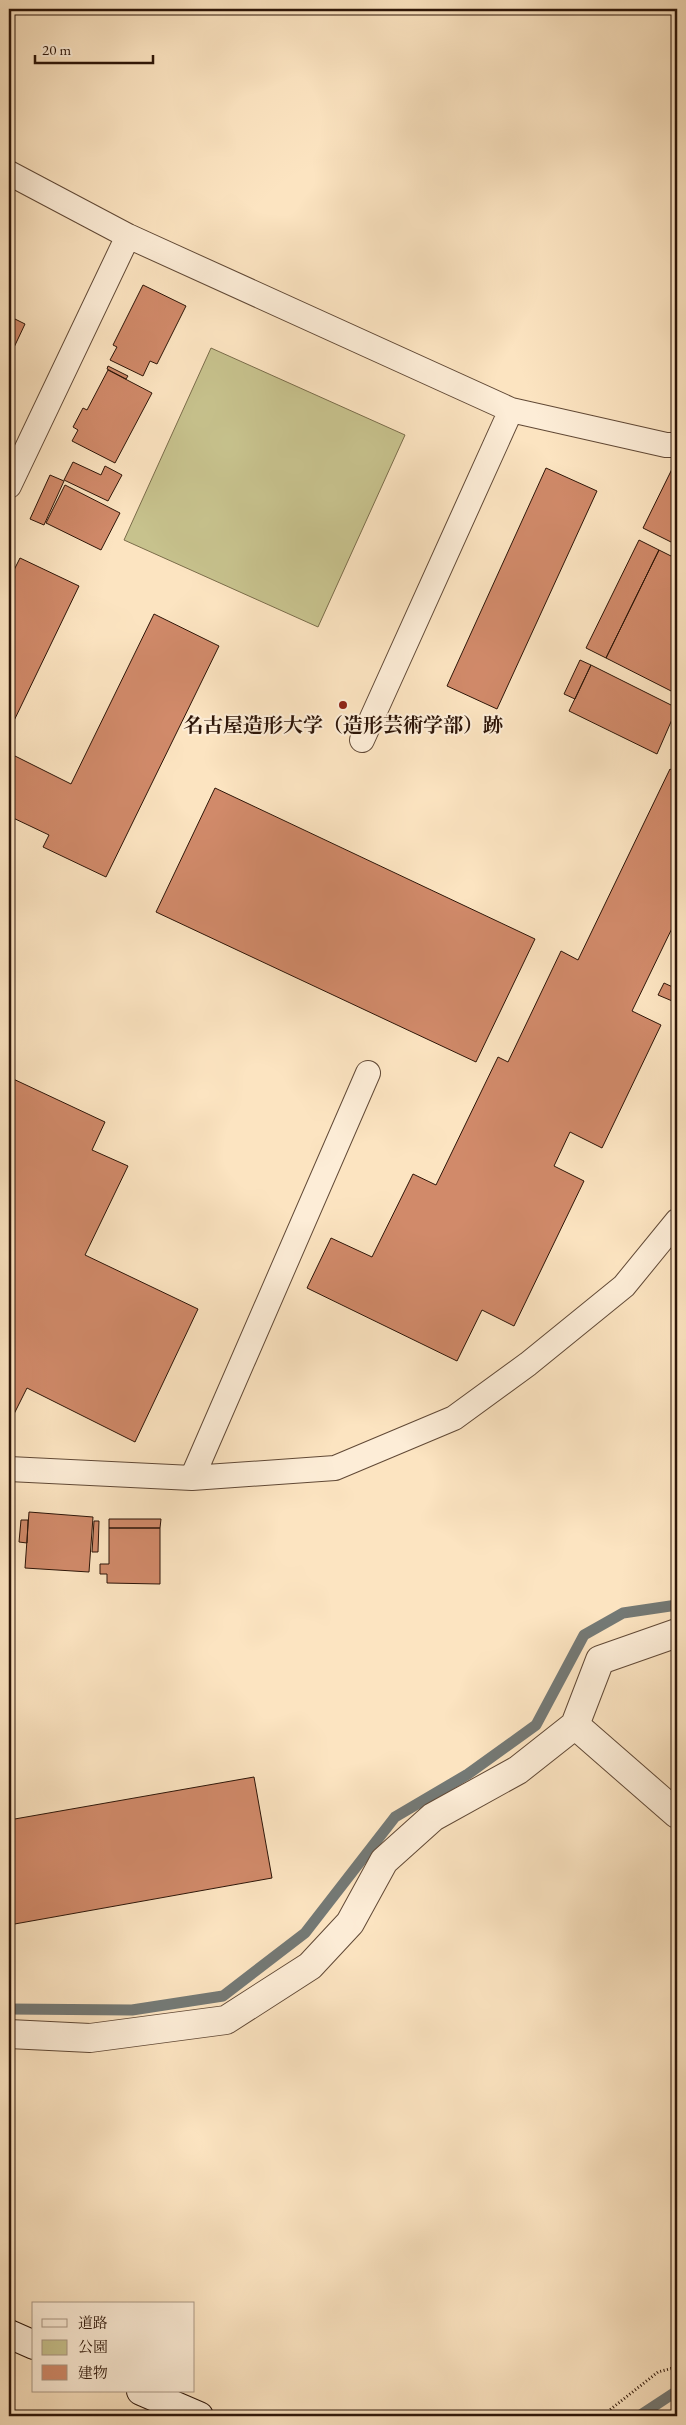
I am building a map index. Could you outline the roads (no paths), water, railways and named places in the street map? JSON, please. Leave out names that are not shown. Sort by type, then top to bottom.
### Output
[{"type":"street","points":[[9,2034],[90,2038],[226,2020],[310,1966],[350,1922],[384,1861],[433,1817],[518,1770],[575,1725],[600,1660],[677,1633]]},
{"type":"street","points":[[575,1725],[677,1814]]},
{"type":"street","points":[[9,2334],[32,2344]]},
{"type":"street","points":[[143,2392],[199,2416]]},
{"type":"lane","points":[[9,173],[128,236],[511,410],[666,445],[677,445]]},
{"type":"lane","points":[[9,486],[128,236]]},
{"type":"lane","points":[[362,740],[511,410]]},
{"type":"lane","points":[[192,1478],[368,1073]]},
{"type":"lane","points":[[9,1469],[192,1478],[335,1468],[454,1418],[528,1364],[624,1286],[677,1221]]},
{"type":"waterway","points":[[9,2009],[132,2010],[223,1996],[305,1933],[395,1817],[468,1774],[536,1725],[584,1635],[623,1613],[677,1605]]},
{"type":"waterway","points":[[639,2416],[677,2391]]},
{"type":"place","name":"名古屋造形大学（造形芸術学部）跡","points":[[343,705]]}]
